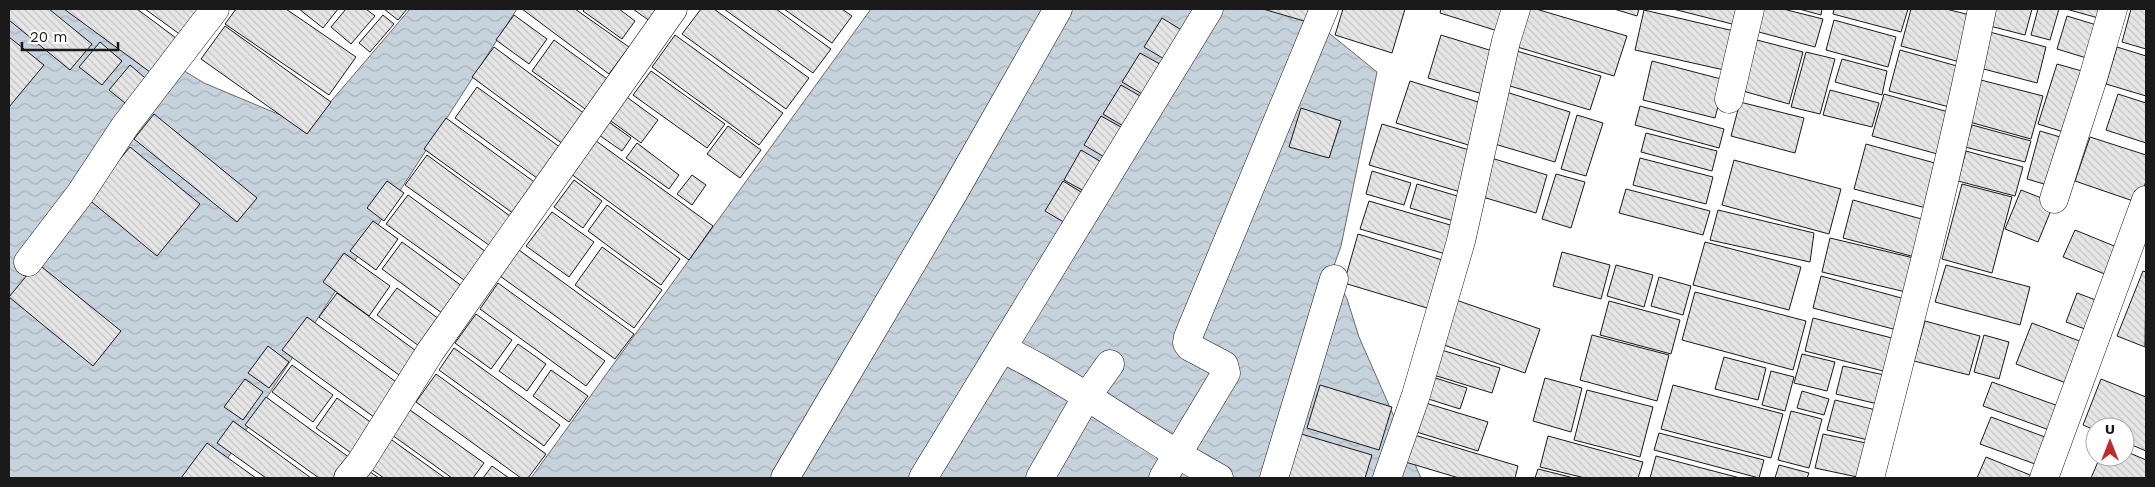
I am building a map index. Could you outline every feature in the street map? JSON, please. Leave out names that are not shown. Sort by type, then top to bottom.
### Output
[{"type":"street","points":[[28,262],[80,194],[125,126],[215,9]]},
{"type":"street","points":[[348,478],[361,462],[430,352],[673,9]]},
{"type":"street","points":[[794,475],[1058,9]]},
{"type":"street","points":[[923,478],[1209,9]]},
{"type":"street","points":[[1163,478],[1226,373],[1224,365],[1190,347],[1187,342],[1188,337],[1324,9]]},
{"type":"street","points":[[1387,478],[1416,395],[1461,241],[1506,41],[1516,9]]},
{"type":"street","points":[[1728,99],[1750,9]]},
{"type":"street","points":[[1870,478],[1910,324],[1960,116],[1982,9]]},
{"type":"street","points":[[2054,199],[2113,9]]},
{"type":"street","points":[[2044,478],[2146,200]]},
{"type":"street","points":[[1274,478],[1334,280]]},
{"type":"street","points":[[1003,349],[1087,396],[1176,455],[1219,478]]},
{"type":"street","points":[[1040,478],[1087,396],[1110,364]]},
{"type":"water","points":[[9,9],[83,9],[204,83],[309,127],[410,9],[517,9],[215,478],[9,478]]},
{"type":"water","points":[[871,9],[1320,9],[1319,25],[1377,72],[1341,246],[1330,277],[1339,283],[1347,299],[1359,337],[1421,478],[531,478]]},
{"type":"building","points":[[9,9],[49,9],[92,44],[70,70],[9,20]]},
{"type":"building","points":[[64,9],[137,9],[176,38],[150,72]]},
{"type":"building","points":[[145,9],[207,9],[185,38]]},
{"type":"building","points":[[236,9],[286,9],[356,57],[329,95],[225,24]]},
{"type":"building","points":[[299,9],[338,9],[323,28]]},
{"type":"building","points":[[346,9],[366,9],[375,16],[351,44],[331,27]]},
{"type":"building","points":[[384,9],[407,9],[398,20]]},
{"type":"building","points":[[522,9],[575,9],[629,47],[609,74]]},
{"type":"building","points":[[585,9],[619,9],[635,21],[622,39],[583,11]]},
{"type":"building","points":[[633,9],[665,9],[654,24]]},
{"type":"building","points":[[701,9],[714,9],[809,78],[786,109],[682,34]]},
{"type":"building","points":[[724,9],[776,9],[831,49],[813,73]]},
{"type":"building","points":[[784,9],[842,9],[852,16],[832,43]]},
{"type":"building","points":[[1263,9],[1315,9],[1311,23]]},
{"type":"building","points":[[1343,9],[1405,9],[1392,53],[1335,35]]},
{"type":"building","points":[[1441,9],[1508,9],[1501,32],[1440,13]]},
{"type":"building","points":[[1525,9],[1536,9],[1627,36],[1614,76],[1514,46]]},
{"type":"building","points":[[1614,9],[1639,9],[1637,16]]},
{"type":"building","points":[[1673,9],[1740,9],[1736,25]]},
{"type":"building","points":[[1761,9],[1783,9],[1823,19],[1815,47],[1755,31]]},
{"type":"building","points":[[1799,9],[1822,9],[1821,15]]},
{"type":"building","points":[[1834,9],[1908,9],[1901,32],[1833,14]]},
{"type":"building","points":[[1911,9],[1946,9],[1974,16],[1960,62],[1901,46]]},
{"type":"building","points":[[1986,9],[2032,9],[2025,35],[1982,24]]},
{"type":"building","points":[[2038,9],[2059,9],[2050,40],[2031,35]]},
{"type":"building","points":[[2066,9],[2105,9],[2102,19]]},
{"type":"building","points":[[2131,9],[2146,9],[2146,49],[2122,42]]},
{"type":"building","points":[[1644,10],[1734,31],[1724,70],[1635,50]]},
{"type":"building","points":[[383,15],[394,24],[370,52],[359,43]]},
{"type":"building","points":[[514,15],[547,39],[529,64],[496,40]]},
{"type":"building","points":[[2067,16],[2103,27],[2093,60],[2057,49]]},
{"type":"building","points":[[1162,18],[1188,34],[1171,63],[1144,47]]},
{"type":"building","points":[[1834,20],[1896,37],[1888,67],[1826,50]]},
{"type":"building","points":[[225,26],[331,102],[307,134],[201,59]]},
{"type":"building","points":[[1986,31],[2046,47],[2037,83],[1976,67]]},
{"type":"building","points":[[675,35],[783,113],[759,145],[652,67]]},
{"type":"building","points":[[1441,35],[1499,53],[1486,95],[1428,78]]},
{"type":"building","points":[[9,37],[44,65],[9,107]]},
{"type":"building","points":[[554,40],[610,81],[588,111],[532,71]]},
{"type":"building","points":[[1757,40],[1803,52],[1789,104],[1743,91]]},
{"type":"building","points":[[100,42],[122,61],[102,85],[79,67]]},
{"type":"building","points":[[494,47],[589,117],[567,147],[472,77]]},
{"type":"building","points":[[2117,47],[2146,56],[2146,96],[2106,84]]},
{"type":"building","points":[[1510,49],[1601,76],[1590,110],[1500,83]]},
{"type":"building","points":[[1900,50],[1964,68],[1953,108],[1889,91]]},
{"type":"building","points":[[1806,52],[1835,59],[1820,114],[1791,107]]},
{"type":"building","points":[[1140,53],[1167,68],[1149,98],[1122,82]]},
{"type":"building","points":[[1842,59],[1887,71],[1882,95],[1835,82]]},
{"type":"building","points":[[1652,61],[1725,80],[1715,118],[1643,100]]},
{"type":"building","points":[[2057,64],[2089,73],[2070,134],[2038,124]]},
{"type":"building","points":[[130,65],[151,83],[131,108],[109,90]]},
{"type":"building","points":[[651,71],[725,124],[707,148],[633,95]]},
{"type":"building","points":[[1973,78],[2043,96],[2031,139],[1962,120]]},
{"type":"building","points":[[1410,81],[1488,105],[1475,147],[1396,123]]},
{"type":"building","points":[[1121,85],[1147,100],[1130,130],[1103,114]]},
{"type":"building","points":[[477,87],[568,153],[545,184],[455,118]]},
{"type":"building","points":[[1830,90],[1879,103],[1872,127],[1823,115]]},
{"type":"building","points":[[1503,91],[1570,112],[1555,162],[1488,142]]},
{"type":"building","points":[[1884,94],[1952,113],[1941,155],[1872,136]]},
{"type":"building","points":[[2118,94],[2146,103],[2146,143],[2106,130]]},
{"type":"building","points":[[624,95],[658,120],[641,143],[607,118]]},
{"type":"building","points":[[1740,102],[1804,118],[1795,153],[1731,136]]},
{"type":"building","points":[[1640,106],[1724,129],[1719,148],[1635,125]]},
{"type":"building","points":[[1301,108],[1341,121],[1329,158],[1289,147]]},
{"type":"building","points":[[154,114],[257,198],[237,222],[134,139]]},
{"type":"building","points":[[1577,115],[1603,123],[1586,176],[1561,169]]},
{"type":"building","points":[[1101,116],[1128,131],[1111,161],[1084,145]]},
{"type":"building","points":[[446,118],[544,189],[521,219],[424,149]]},
{"type":"building","points":[[609,122],[631,138],[622,151],[599,135]]},
{"type":"building","points":[[1382,124],[1476,152],[1464,193],[1369,165]]},
{"type":"building","points":[[1972,125],[2031,141],[2025,162],[1965,147]]},
{"type":"building","points":[[728,126],[761,150],[740,178],[707,154]]},
{"type":"building","points":[[2040,131],[2067,139],[2054,187],[2027,179]]},
{"type":"building","points":[[1646,133],[1717,151],[1712,171],[1641,152]]},
{"type":"building","points":[[2090,137],[2146,155],[2146,181],[2139,203],[2075,181]]},
{"type":"building","points":[[592,138],[713,226],[689,260],[567,171]]},
{"type":"building","points":[[637,143],[679,175],[669,189],[626,158]]},
{"type":"building","points":[[1866,144],[1942,165],[1930,209],[1854,189]]},
{"type":"building","points":[[130,147],[200,204],[157,256],[87,198]]},
{"type":"building","points":[[1081,150],[1108,166],[1091,195],[1064,180]]},
{"type":"building","points":[[1966,151],[2023,167],[2015,196],[1958,181]]},
{"type":"building","points":[[427,155],[514,219],[493,248],[405,185]]},
{"type":"building","points":[[1488,157],[1547,175],[1536,213],[1476,195]]},
{"type":"building","points":[[1640,158],[1713,177],[1706,204],[1633,185]]},
{"type":"building","points":[[1734,160],[1841,189],[1829,234],[1722,205]]},
{"type":"building","points":[[1372,171],[1411,183],[1404,205],[1366,194]]},
{"type":"building","points":[[1556,174],[1585,182],[1571,228],[1542,219]]},
{"type":"building","points":[[692,175],[706,185],[692,205],[677,194]]},
{"type":"building","points":[[574,180],[602,201],[583,228],[554,207]]},
{"type":"building","points":[[387,181],[404,193],[384,221],[367,208]]},
{"type":"building","points":[[1063,181],[1089,197],[1072,227],[1045,211]]},
{"type":"building","points":[[1417,184],[1464,198],[1457,222],[1410,208]]},
{"type":"building","points":[[1962,184],[2012,197],[1992,273],[1942,259]]},
{"type":"building","points":[[1626,189],[1710,211],[1703,235],[1619,213]]},
{"type":"building","points":[[2021,190],[2054,203],[2038,242],[2005,229]]},
{"type":"building","points":[[408,195],[493,257],[471,285],[386,224]]},
{"type":"building","points":[[1853,200],[1925,220],[1915,257],[1843,238]]},
{"type":"building","points":[[1369,201],[1457,227],[1449,255],[1360,229]]},
{"type":"building","points":[[607,205],[680,259],[661,285],[588,231]]},
{"type":"building","points":[[1718,210],[1814,233],[1810,262],[1710,240]]},
{"type":"building","points":[[552,212],[594,242],[569,277],[526,246]]},
{"type":"building","points":[[373,221],[398,239],[376,270],[350,251]]},
{"type":"building","points":[[2075,230],[2124,250],[2112,277],[2063,257]]},
{"type":"building","points":[[1358,234],[1452,263],[1437,311],[1344,283]]},
{"type":"building","points":[[1830,238],[1918,259],[1910,293],[1822,272]]},
{"type":"building","points":[[402,242],[466,289],[446,316],[382,269]]},
{"type":"building","points":[[1705,242],[1801,267],[1789,310],[1693,285]]},
{"type":"building","points":[[602,247],[662,290],[634,328],[575,285]]},
{"type":"building","points":[[519,250],[634,334],[615,359],[500,276]]},
{"type":"building","points":[[1562,252],[1610,265],[1601,299],[1553,286]]},
{"type":"building","points":[[344,253],[390,286],[369,316],[323,282]]},
{"type":"building","points":[[37,263],[121,331],[93,366],[9,297]]},
{"type":"building","points":[[1616,265],[1653,275],[1644,307],[1607,296]]},
{"type":"building","points":[[1946,265],[2030,287],[2020,325],[1935,302]]},
{"type":"building","points":[[2143,271],[2146,272],[2145,347],[2117,336]]},
{"type":"building","points":[[1821,276],[1905,299],[1897,330],[1813,308]]},
{"type":"building","points":[[1659,277],[1691,286],[1683,315],[1651,306]]},
{"type":"building","points":[[498,283],[605,361],[586,386],[480,309]]},
{"type":"building","points":[[397,288],[443,322],[423,349],[377,315]]},
{"type":"building","points":[[1695,292],[1806,321],[1793,370],[1682,340]]},
{"type":"building","points":[[337,293],[423,356],[406,380],[319,317]]},
{"type":"building","points":[[2077,293],[2104,303],[2093,332],[2066,322]]},
{"type":"building","points":[[1453,299],[1540,329],[1525,373],[1438,343]]},
{"type":"building","points":[[1609,301],[1680,320],[1671,354],[1600,335]]},
{"type":"building","points":[[476,314],[512,340],[491,369],[455,343]]},
{"type":"building","points":[[307,317],[403,387],[378,420],[282,350]]},
{"type":"building","points":[[1813,318],[1900,340],[1891,373],[1805,351]]},
{"type":"building","points":[[1925,321],[1980,336],[1969,375],[1914,361]]},
{"type":"building","points":[[2032,323],[2082,342],[2066,383],[2016,364]]},
{"type":"building","points":[[1592,335],[1669,355],[1657,401],[1580,380]]},
{"type":"building","points":[[1984,335],[2009,342],[1999,379],[1974,372]]},
{"type":"building","points":[[518,344],[546,364],[527,391],[499,371]]},
{"type":"building","points":[[268,346],[289,362],[269,388],[248,373]]},
{"type":"building","points":[[454,348],[560,425],[544,446],[439,370]]},
{"type":"building","points":[[1435,348],[1500,368],[1492,393],[1427,373]]},
{"type":"building","points":[[1802,354],[1835,362],[1827,391],[1794,383]]},
{"type":"building","points":[[1724,357],[1766,368],[1758,400],[1715,389]]},
{"type":"building","points":[[292,365],[333,395],[313,422],[272,392]]},
{"type":"building","points":[[1843,366],[1889,376],[1882,405],[1836,394]]},
{"type":"building","points":[[551,370],[588,396],[569,422],[533,396]]},
{"type":"building","points":[[1771,371],[1794,377],[1785,411],[1762,405]]},
{"type":"building","points":[[436,374],[546,454],[528,478],[521,478],[416,402]]},
{"type":"building","points":[[1429,376],[1467,388],[1460,409],[1422,397]]},
{"type":"building","points":[[1545,378],[1582,388],[1571,432],[1533,421]]},
{"type":"building","points":[[245,379],[263,392],[243,420],[224,407]]},
{"type":"building","points":[[2101,379],[2146,397],[2146,451],[2135,446],[2135,417],[2086,417]]},
{"type":"building","points":[[1992,382],[2061,407],[2052,431],[1983,406]]},
{"type":"building","points":[[1320,385],[1392,407],[1379,450],[1307,428]]},
{"type":"building","points":[[1673,385],[1783,414],[1771,458],[1661,429]]},
{"type":"building","points":[[1587,390],[1653,407],[1640,457],[1574,440]]},
{"type":"building","points":[[1802,391],[1829,399],[1824,415],[1797,408]]},
{"type":"building","points":[[266,397],[354,461],[341,478],[319,478],[245,425]]},
{"type":"building","points":[[337,398],[376,426],[354,455],[316,428]]},
{"type":"building","points":[[1835,400],[1880,411],[1872,441],[1827,430]]},
{"type":"building","points":[[1419,401],[1488,422],[1478,451],[1410,430]]},
{"type":"building","points":[[410,410],[484,463],[473,478],[452,478],[392,435]]},
{"type":"building","points":[[1791,411],[1822,419],[1809,468],[1778,460]]},
{"type":"building","points":[[1991,417],[2045,437],[2035,464],[1980,444]]},
{"type":"building","points":[[233,421],[311,478],[266,478],[217,443]]},
{"type":"building","points":[[1298,433],[1372,455],[1365,478],[1285,478]]},
{"type":"building","points":[[1659,433],[1764,460],[1759,478],[1654,450]]},
{"type":"building","points":[[1411,434],[1518,466],[1515,478],[1459,478],[1402,461]]},
{"type":"building","points":[[1823,434],[1871,444],[1862,478],[1815,468]]},
{"type":"building","points":[[1548,436],[1643,462],[1638,478],[1585,478],[1540,467]]},
{"type":"building","points":[[389,438],[445,478],[384,478],[368,467]]},
{"type":"building","points":[[207,443],[256,478],[181,478]]},
{"type":"building","points":[[2135,455],[2146,460],[2146,478],[2091,478],[2096,467],[2135,467]]},
{"type":"building","points":[[1656,456],[1740,478],[1650,478]]},
{"type":"building","points":[[1986,457],[2035,477],[1977,478]]},
{"type":"building","points":[[1779,465],[1809,473],[1807,478],[1775,478]]},
{"type":"building","points":[[492,466],[509,478],[483,478]]},
{"type":"building","points":[[364,468],[379,478],[356,478]]},
{"type":"building","points":[[1538,469],[1574,478],[1535,478]]}]
